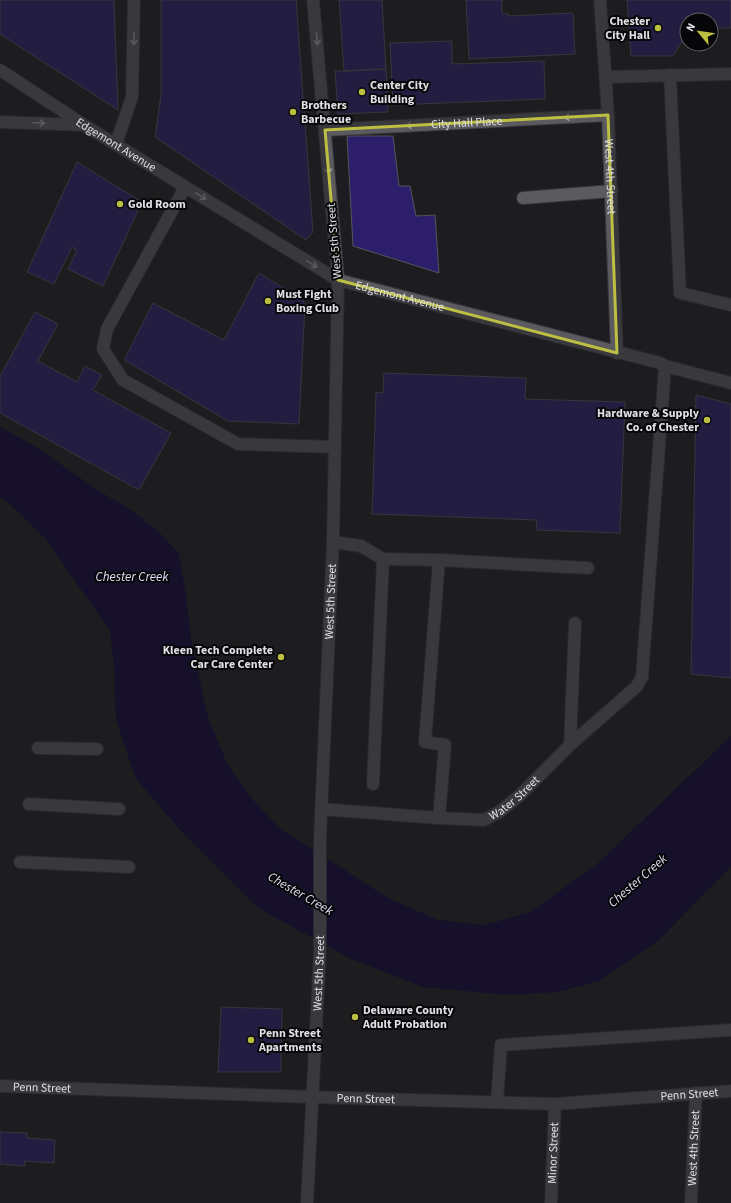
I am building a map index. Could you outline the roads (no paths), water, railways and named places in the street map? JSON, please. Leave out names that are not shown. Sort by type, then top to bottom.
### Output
[{"type":"street","points":[[116,144],[132,97],[134,0]]},
{"type":"street","name":"West 5th Street","points":[[307,1203],[320,951],[320,838],[333,542],[338,280],[313,0]]},
{"type":"street","name":"West 4th Street","points":[[600,0],[612,191],[617,353]]},
{"type":"street","name":"Edgemont Avenue","points":[[0,70],[84,125],[338,280],[660,363],[665,366],[731,383]]},
{"type":"street","points":[[606,77],[731,74]]},
{"type":"street","points":[[670,76],[680,294],[731,305]]},
{"type":"street","name":"City Hall Place","points":[[325,130],[608,115]]},
{"type":"street","points":[[0,122],[84,125]]},
{"type":"street","points":[[185,187],[107,329],[103,349],[123,380],[238,444],[335,447]]},
{"type":"street","points":[[523,198],[612,191]]},
{"type":"street","name":"Water Street","points":[[322,810],[484,820],[499,812],[519,796],[570,745],[637,686],[642,677],[665,366]]},
{"type":"street","points":[[333,542],[361,546],[383,559],[439,560],[588,568]]},
{"type":"street","points":[[373,784],[383,559]]},
{"type":"street","points":[[439,560],[426,742],[445,745],[439,818]]},
{"type":"street","points":[[570,745],[575,623]]},
{"type":"street","points":[[38,748],[97,749]]},
{"type":"street","points":[[29,804],[119,809]]},
{"type":"street","points":[[20,862],[128,867]]},
{"type":"street","points":[[497,1102],[501,1044],[731,1030]]},
{"type":"street","name":"Penn Street","points":[[0,1086],[555,1104],[731,1091]]},
{"type":"street","name":"West 4th Street","points":[[691,1203],[696,1093]]},
{"type":"street","name":"Minor Street","points":[[551,1203],[555,1104]]},
{"type":"water","name":"Chester Creek","points":[[0,427],[33,445],[99,491],[131,510],[158,531],[179,554],[192,644],[208,717],[227,764],[253,800],[282,830],[386,897],[438,920],[485,925],[530,912],[596,865],[731,736],[731,867],[658,941],[599,981],[558,992],[507,995],[423,987],[349,958],[258,908],[180,830],[136,779],[116,720],[114,666],[110,631],[45,538],[0,497]]},
{"type":"place","name":"Chester City Hall","points":[[658,28]]},
{"type":"place","name":"Center City Building","points":[[362,92]]},
{"type":"place","name":"Brothers Barbecue","points":[[293,112]]},
{"type":"place","name":"Gold Room","points":[[120,204]]},
{"type":"place","name":"Must Fight Boxing Club","points":[[268,301]]},
{"type":"place","name":"Hardware & Supply Co. of Chester","points":[[707,420]]},
{"type":"place","name":"Kleen Tech Complete Car Care Center","points":[[281,657]]},
{"type":"place","name":"Delaware County Adult Probation","points":[[355,1017]]},
{"type":"place","name":"Penn Street Apartments","points":[[251,1040]]}]
